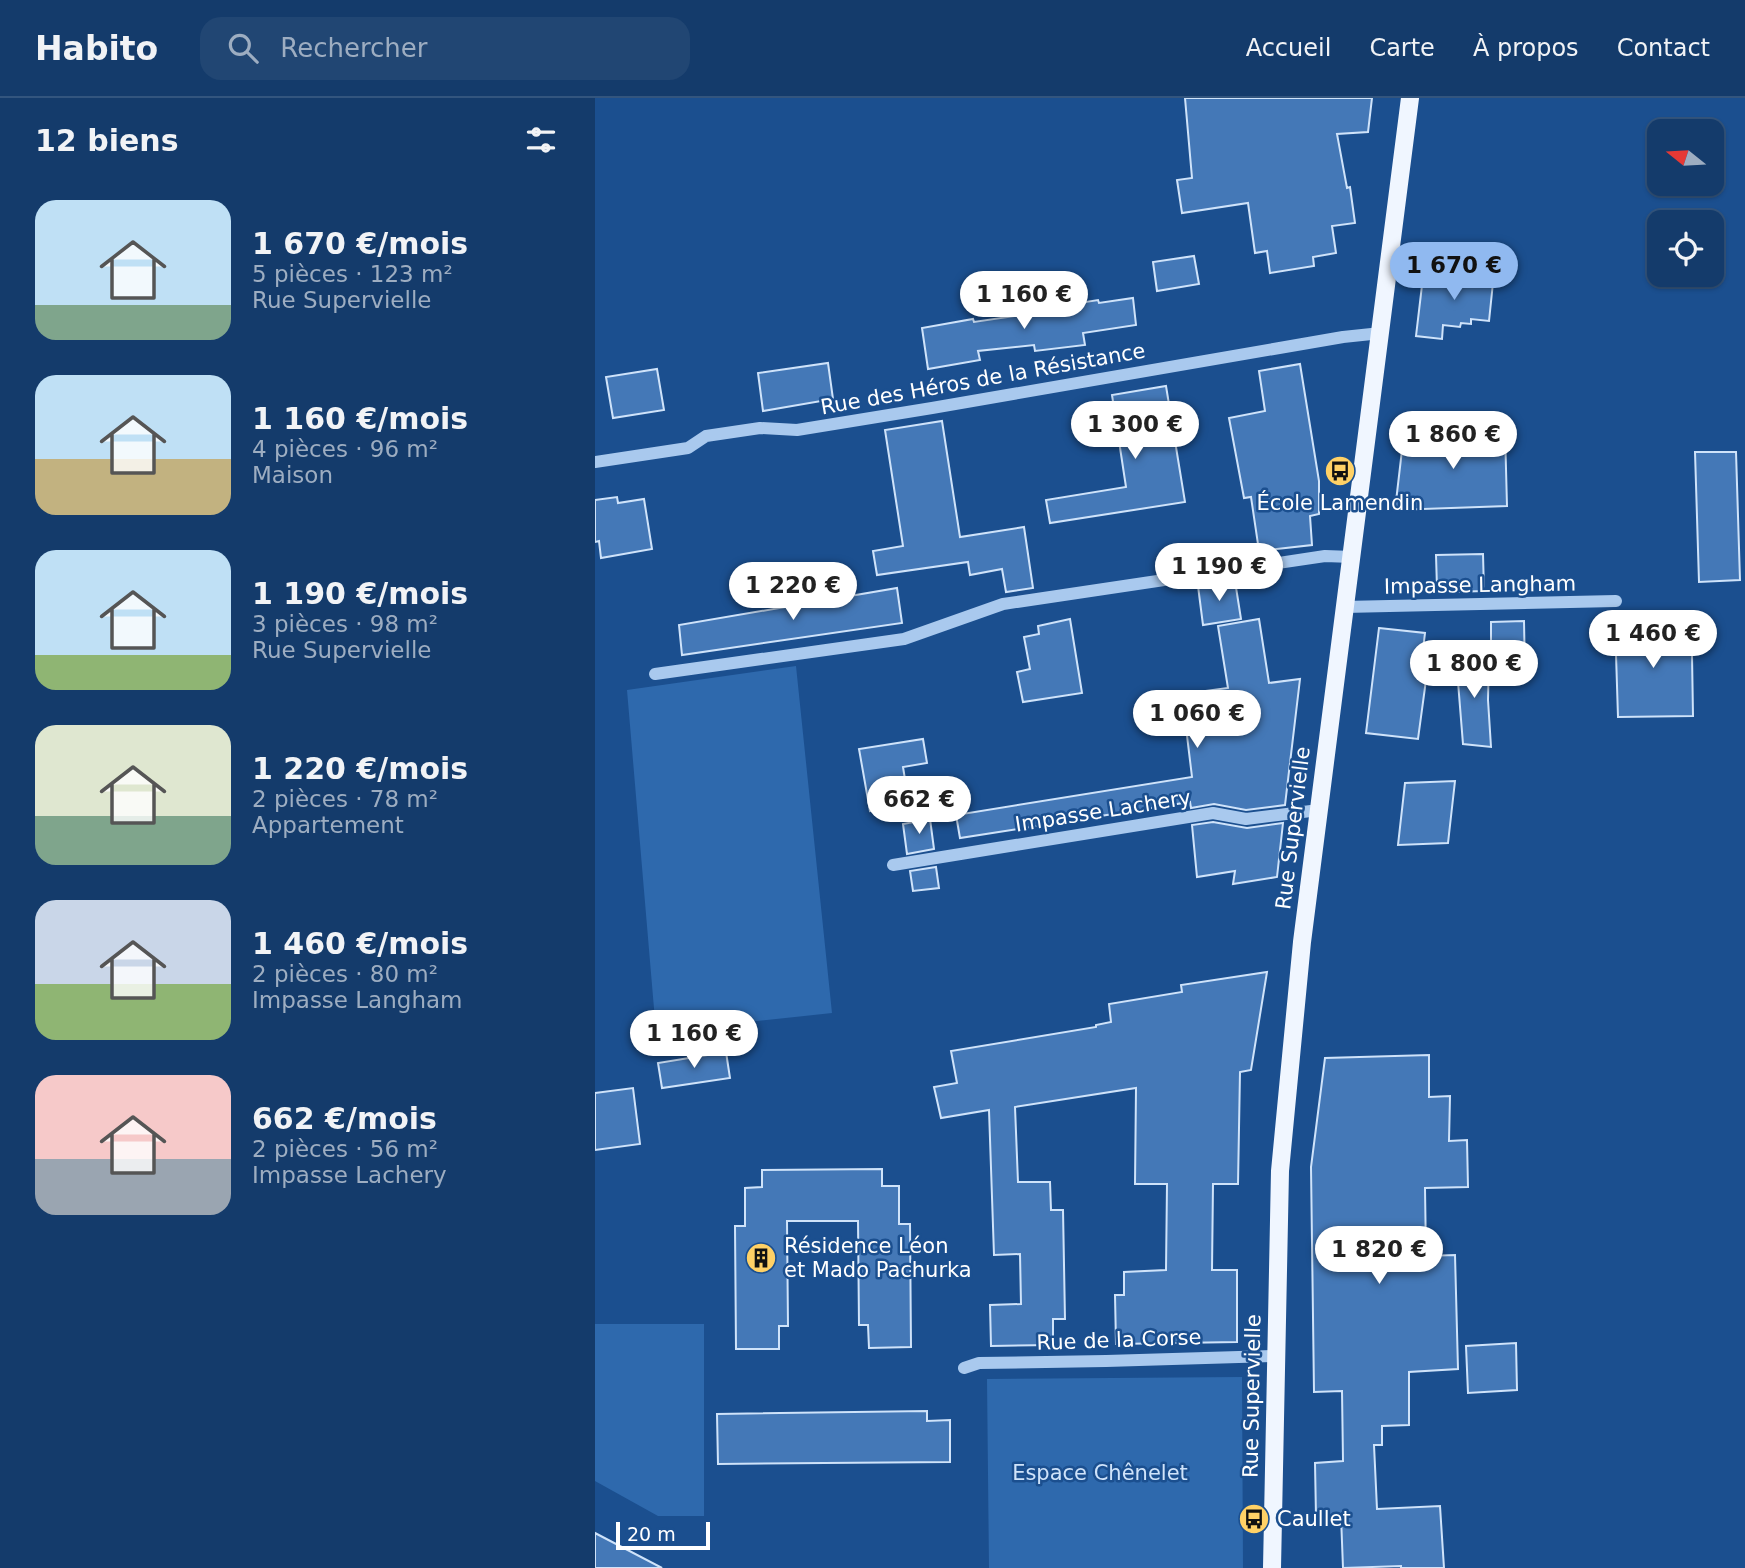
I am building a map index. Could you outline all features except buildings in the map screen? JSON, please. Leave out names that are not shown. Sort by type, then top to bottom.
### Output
[{"type":"main road","name":"Rue Supervielle","points":[[1272,1568],[1280,1171],[1302,942],[1410,98]]},
{"type":"street","name":"Rue des Héros de la Résistance","points":[[595,462],[688,448],[706,436],[759,428],[797,430],[1343,337],[1381,333]]},
{"type":"street","points":[[655,674],[904,639],[1003,604],[1325,556],[1352,557]]},
{"type":"street","name":"Impasse Langham","points":[[1344,607],[1616,601]]},
{"type":"street","name":"Impasse Lachery","points":[[893,864],[1213,813],[1246,818],[1319,810]]},
{"type":"street","name":"Rue de la Corse","points":[[964,1368],[979,1363],[1275,1356]]},
{"type":"green space","points":[[796,666],[832,1013],[656,1032],[627,690]]},
{"type":"green space","points":[[595,1324],[704,1324],[704,1516],[658,1516],[595,1481]]},
{"type":"green space","name":"Espace Chênelet","points":[[1242,1377],[1243,1568],[989,1568],[987,1379]]},
{"type":"place","name":"École Lamendin","points":[[1340,471]]},
{"type":"place","name":"Résidence Léon et Mado Pachurka","points":[[761,1258]]},
{"type":"place","name":"Caullet","points":[[1254,1519]]}]
